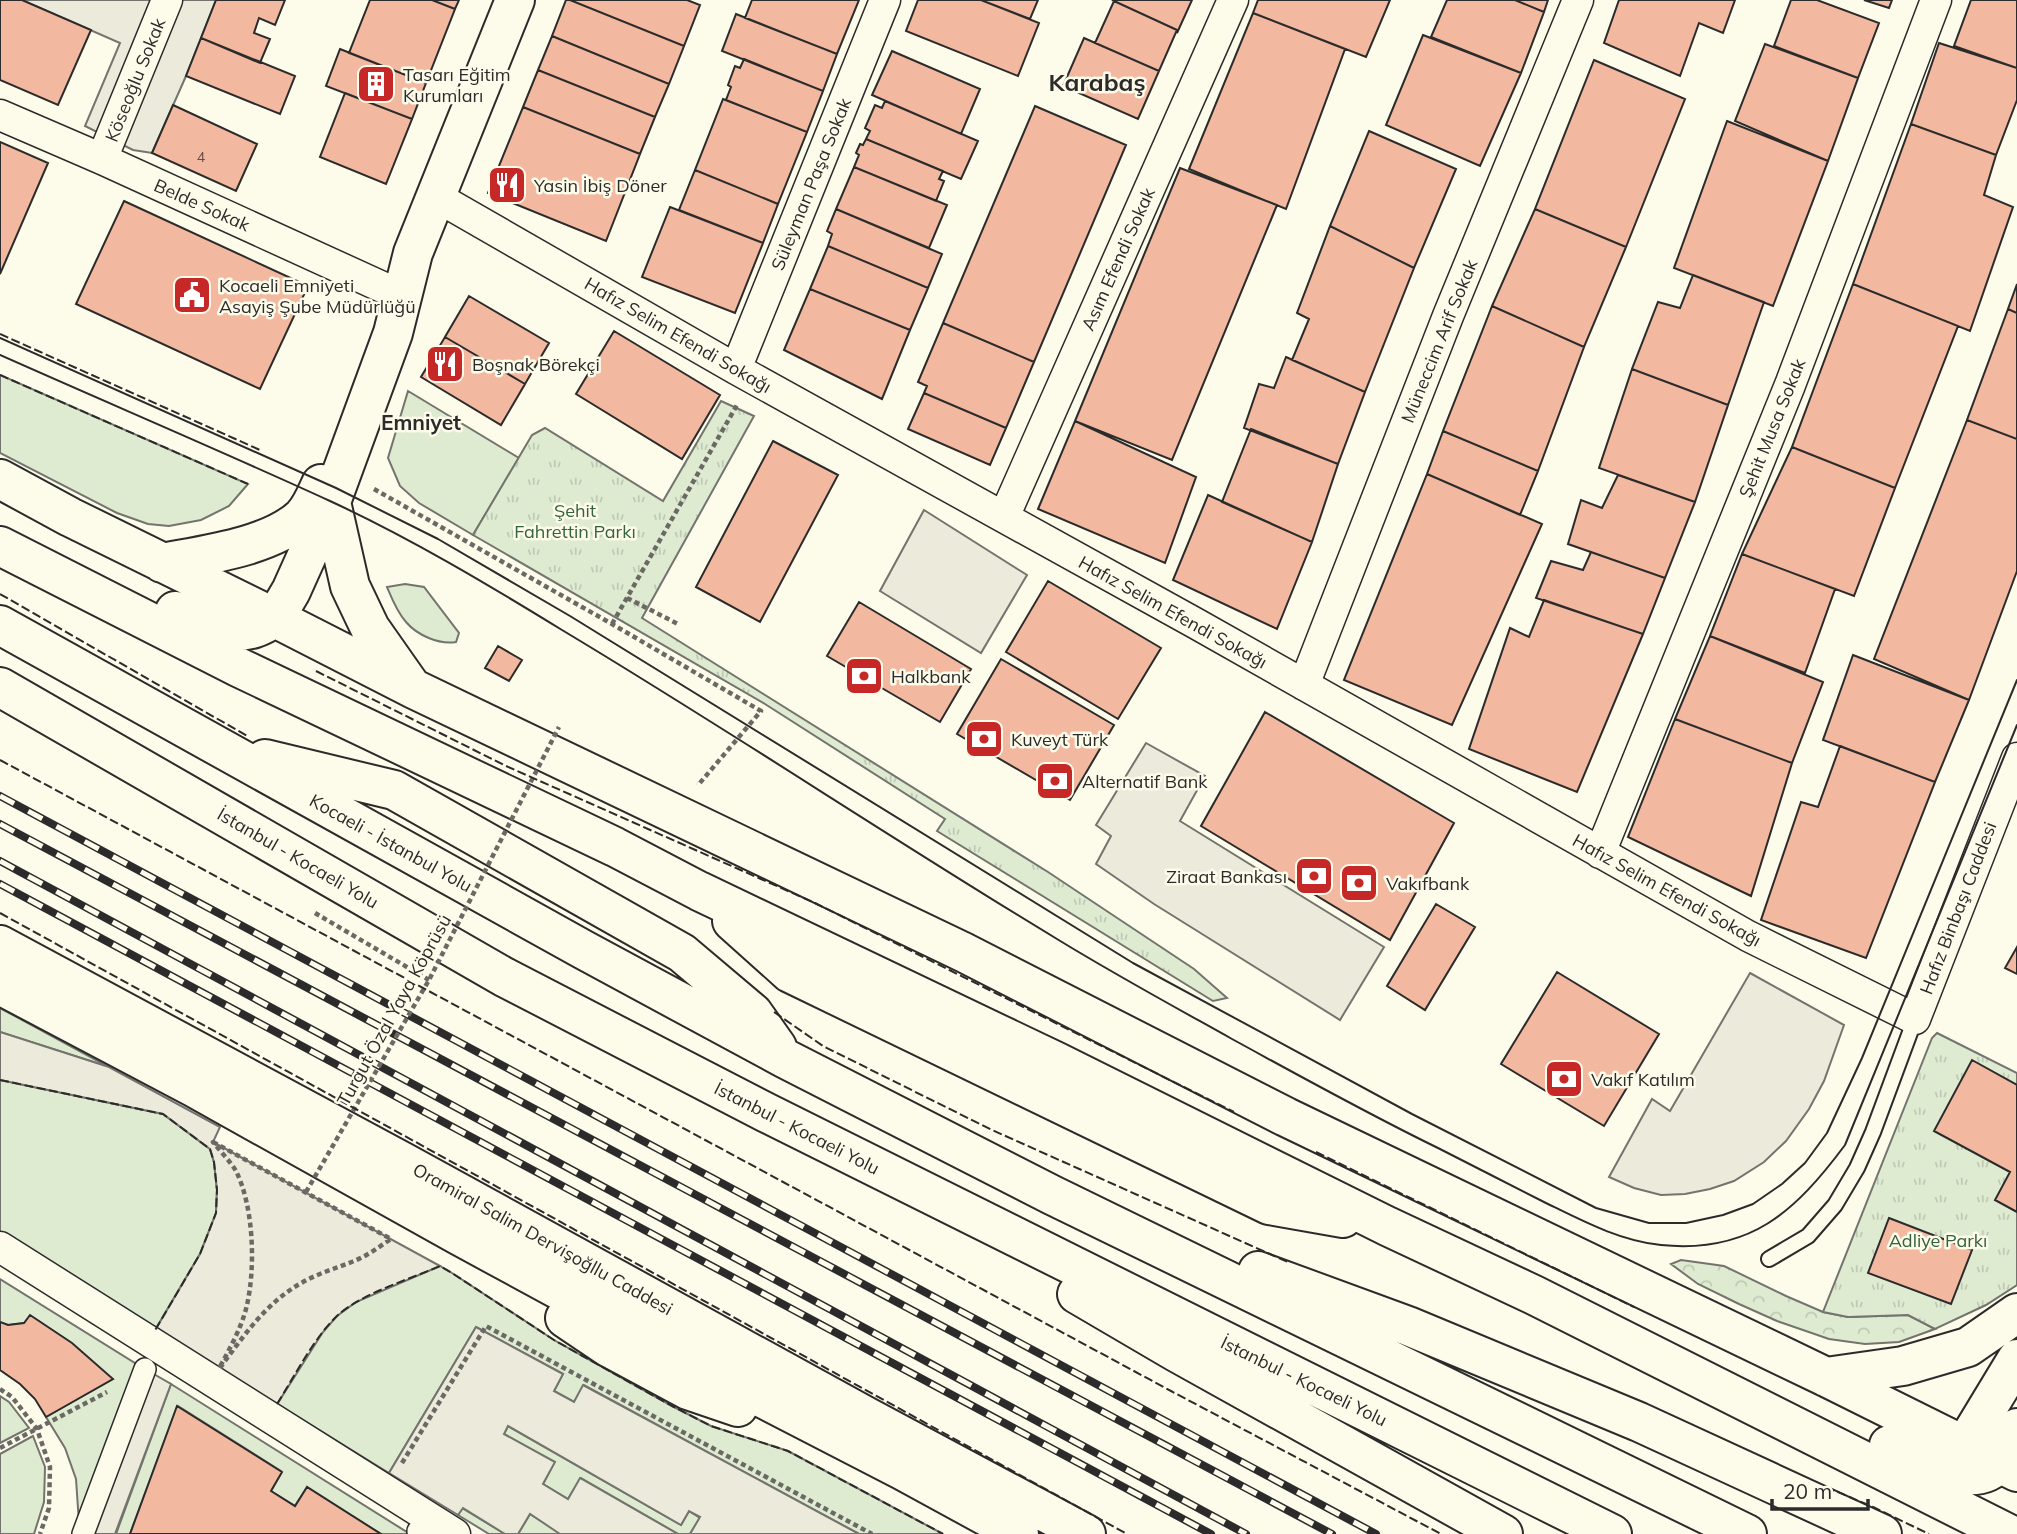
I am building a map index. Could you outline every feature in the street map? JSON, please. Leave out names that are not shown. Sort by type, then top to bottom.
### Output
[{"type":"main road","points":[[162,563],[236,548],[279,532],[303,516],[316,495],[515,0]]},
{"type":"main road","points":[[0,521],[210,627],[255,629],[275,618],[292,591],[336,488],[393,333],[398,294]]},
{"type":"main road","points":[[0,479],[70,517],[414,689],[962,952],[1286,1117],[1826,1377],[1956,1458]]},
{"type":"main road","points":[[336,488],[350,586],[370,628],[414,689]]},
{"type":"main road","points":[[0,546],[238,667],[615,847],[699,891],[1584,1320],[2009,1534]]},
{"type":"main road","points":[[0,625],[219,747],[394,790],[682,953],[753,1013],[784,1058],[1052,1195],[1747,1534]]},
{"type":"main road","name":"İstanbul - Kocaeli Yolu","points":[[0,687],[504,977],[767,1113],[1612,1534]]},
{"type":"main road","points":[[0,702],[116,753]]},
{"type":"main road","name":"Oramiral Salim Dervişoğllu Caddesi","points":[[0,945],[1086,1534]]},
{"type":"main road","name":"Oramiral Salim Dervişoğllu Caddesi","points":[[0,985],[193,1087],[681,1356],[1019,1534]]},
{"type":"main road","points":[[767,1113],[1176,1352],[1503,1534]]},
{"type":"main road","points":[[1052,1195],[1408,1326],[1639,1422],[1882,1534]]},
{"type":"main road","points":[[1826,1377],[1903,1366],[1968,1347],[2017,1313]]},
{"type":"main road","points":[[1584,1320],[1643,1325],[1661,1331],[1924,1463],[1956,1458],[2008,1468],[2017,1428]]},
{"type":"main road","points":[[1971,1515],[1950,1496],[1946,1481],[1956,1458],[2017,1359]]},
{"type":"street","name":"Köseoğlu Sokak","points":[[102,159],[167,0]]},
{"type":"street","name":"Süleyman Paşa Sokak","points":[[736,369],[885,0]]},
{"type":"street","name":"Asım Efendi Sokak","points":[[1004,517],[1233,0]]},
{"type":"street","name":"Müneccim Arif Sokak","points":[[1304,685],[1448,316],[1578,0]]},
{"type":"street","name":"Şehit Musa Sokak","points":[[1600,853],[1790,386],[1936,0]]},
{"type":"street","name":"Belde Sokak","points":[[0,115],[398,294]]},
{"type":"street","name":"Hafız Selim Efendi Sokağı","points":[[435,196],[736,369],[1748,936],[1915,1019]]},
{"type":"street","name":"Hafız Binbaşı Caddesi","points":[[1915,1019],[2017,758]]},
{"type":"street","points":[[0,1247],[455,1534]]},
{"type":"street","points":[[0,1264],[421,1533]]},
{"type":"street","points":[[83,1534],[145,1369]]},
{"type":"lane","points":[[1769,1259],[1808,1236],[1835,1205],[1857,1168],[1873,1132],[1915,1019]]},
{"type":"path","points":[[612,624],[741,398]]},
{"type":"path","points":[[336,488],[378,491],[761,711],[699,784],[686,779]]},
{"type":"path","points":[[626,598],[680,625]]},
{"type":"path","name":"Turgut Özal Yaya Köprüsü","points":[[306,1192],[429,980],[559,727]]},
{"type":"path","points":[[554,736],[566,742]]},
{"type":"path","points":[[315,913],[429,980]]},
{"type":"path","points":[[213,1142],[235,1170],[245,1201],[251,1243],[246,1308],[237,1335],[217,1372],[241,1339],[281,1295],[305,1281],[356,1260],[391,1239]]},
{"type":"path","points":[[401,1465],[486,1326],[872,1534]]},
{"type":"path","points":[[0,1448],[141,1374],[145,1369]]},
{"type":"path","points":[[0,1389],[12,1397],[37,1429],[50,1467],[49,1508],[40,1534]]},
{"type":"green space","points":[[0,375],[248,484],[229,506],[201,520],[169,526],[148,524],[117,513],[0,453]]},
{"type":"green space","points":[[408,391],[519,458],[473,535],[419,503],[400,486],[388,458]]},
{"type":"green space","name":"Şehit Fahrettin Parkı","points":[[721,401],[754,416],[642,618],[1048,872],[1194,969],[1227,998],[1213,1001],[937,831],[945,819],[765,704],[473,535],[532,435],[545,428],[663,501]]},
{"type":"green space","points":[[405,584],[424,587],[459,633],[456,642],[429,638],[406,622],[397,610],[387,587]]},
{"type":"green space","points":[[0,1008],[109,1067],[0,1032]]},
{"type":"green space","name":"Adliye Parkı","points":[[1937,1033],[2017,1073],[2017,1285],[1986,1305],[1935,1329],[1908,1315],[1848,1317],[1823,1312],[1932,1038]]},
{"type":"green space","points":[[0,1080],[163,1114],[210,1149],[217,1190],[216,1213],[200,1254],[154,1332],[0,1235]]},
{"type":"green space","points":[[1681,1260],[1724,1266],[1823,1312],[1848,1317],[1908,1315],[1935,1329],[1899,1342],[1865,1344],[1829,1339],[1777,1321],[1698,1284],[1671,1264]]},
{"type":"green space","points":[[440,1266],[554,1340],[672,1406],[711,1426],[788,1451],[943,1534],[859,1534],[584,1385],[574,1402],[554,1391],[563,1374],[476,1327],[389,1473],[277,1404],[313,1345],[338,1315],[360,1300]]},
{"type":"green space","points":[[0,1279],[138,1365],[79,1523],[76,1479],[65,1448],[46,1417],[112,1379],[24,1323],[8,1325],[0,1322]]},
{"type":"green space","points":[[171,1384],[410,1534],[381,1534],[307,1488],[295,1506],[271,1491],[281,1471],[178,1406],[130,1534],[116,1534]]},
{"type":"green space","points":[[0,1396],[9,1402],[29,1428],[0,1443]]},
{"type":"green space","points":[[508,1426],[681,1525],[689,1511],[700,1518],[690,1534],[678,1534],[581,1478],[568,1499],[543,1484],[554,1463],[504,1434]]},
{"type":"green space","points":[[33,1436],[45,1467],[44,1502],[34,1534],[0,1534],[0,1454]]},
{"type":"green space","points":[[462,1508],[505,1534],[489,1534],[458,1515]]},
{"type":"green space","points":[[530,1514],[561,1533],[518,1534]]},
{"type":"shaded area","points":[[22,0],[216,0],[152,153],[133,150],[85,126],[120,43]]},
{"type":"shaded area","points":[[924,510],[1027,575],[981,653],[880,591]]},
{"type":"shaded area","points":[[1146,743],[1205,776],[1180,821],[1384,947],[1340,1020],[1154,904],[1096,864],[1111,836],[1096,825]]},
{"type":"shaded area","points":[[1750,973],[1844,1025],[1824,1081],[1809,1109],[1786,1141],[1764,1162],[1734,1181],[1685,1194],[1661,1195],[1634,1188],[1609,1177],[1652,1099],[1670,1111]]},
{"type":"shaded area","points":[[0,1032],[109,1067],[220,1127],[213,1142],[440,1266],[356,1302],[337,1316],[323,1332],[274,1409],[154,1332],[200,1254],[216,1213],[217,1190],[210,1149],[163,1114],[0,1080]]},
{"type":"shaded area","points":[[476,1327],[563,1374],[554,1391],[574,1402],[583,1385],[859,1534],[690,1534],[700,1517],[689,1511],[681,1525],[508,1426],[504,1434],[555,1462],[543,1484],[568,1499],[580,1478],[678,1534],[560,1534],[530,1514],[518,1534],[505,1534],[463,1508],[458,1515],[389,1473]]},
{"type":"shaded area","points":[[138,1365],[171,1384],[115,1534],[75,1534]]},
{"type":"building","points":[[0,0],[22,0],[91,30],[58,105],[0,80]]},
{"type":"building","points":[[216,0],[285,0],[275,25],[259,18],[254,33],[270,39],[260,63],[201,38]]},
{"type":"building","points":[[370,0],[432,0],[455,9],[426,83],[349,53]]},
{"type":"building","points":[[432,0],[459,0],[455,9]]},
{"type":"building","points":[[566,0],[684,46],[669,84],[552,36]]},
{"type":"building","points":[[570,0],[687,0],[700,5],[684,46]]},
{"type":"building","points":[[752,0],[859,0],[837,54],[745,18]]},
{"type":"building","points":[[918,0],[981,0],[1039,23],[1018,76],[906,31]]},
{"type":"building","points":[[981,0],[1038,0],[1030,19]]},
{"type":"building","points":[[1112,0],[1192,0],[1177,33],[1177,30]]},
{"type":"building","points":[[1258,0],[1390,0],[1366,57],[1253,13]]},
{"type":"building","points":[[1447,0],[1515,0],[1544,12],[1521,73],[1431,37]]},
{"type":"building","points":[[1515,0],[1548,0],[1544,12]]},
{"type":"building","points":[[1619,0],[1735,0],[1723,33],[1699,23],[1680,76],[1604,43]]},
{"type":"building","points":[[1791,0],[1817,0],[1879,23],[1858,78],[1774,46]]},
{"type":"building","points":[[1864,0],[1892,0],[1889,8]]},
{"type":"building","points":[[1971,0],[2017,0],[2017,68],[1954,46]]},
{"type":"building","points":[[1114,1],[1177,30],[1159,71],[1095,43]]},
{"type":"building","points":[[1253,13],[1345,49],[1286,209],[1189,169]]},
{"type":"building","points":[[736,14],[837,54],[823,91],[722,51]]},
{"type":"building","points":[[1423,35],[1521,73],[1480,166],[1386,125]]},
{"type":"building","points":[[552,36],[669,84],[655,117],[538,70]]},
{"type":"building","points":[[201,38],[295,76],[280,114],[186,76]]},
{"type":"building","points":[[1084,38],[1159,71],[1138,119],[1063,86]]},
{"type":"building","points":[[1939,43],[2017,68],[2017,100],[1996,155],[1911,124]]},
{"type":"building","points":[[1765,44],[1858,78],[1828,161],[1735,121]]},
{"type":"building","name":"Tasarı Eğitim Kurumları","points":[[340,49],[426,83],[412,119],[326,86]]},
{"type":"building","points":[[892,51],[980,89],[961,134],[872,95]]},
{"type":"building","points":[[744,59],[823,91],[807,132],[726,100],[735,66],[740,68]]},
{"type":"building","points":[[1594,60],[1685,99],[1626,247],[1535,209]]},
{"type":"building","points":[[538,70],[655,117],[640,154],[523,107]]},
{"type":"building","points":[[345,93],[412,119],[386,184],[320,157]]},
{"type":"building","points":[[723,99],[807,132],[778,204],[695,170]]},
{"type":"building","points":[[885,101],[978,141],[961,179],[866,139],[870,131],[865,128],[875,105],[882,108]]},
{"type":"building","points":[[173,105],[257,144],[236,191],[152,153]]},
{"type":"building","points":[[1035,106],[1126,145],[1034,362],[943,323]]},
{"type":"building","points":[[523,107],[640,154],[606,241],[488,193]]},
{"type":"building","points":[[1727,121],[1828,161],[1773,306],[1674,268]]},
{"type":"building","points":[[1911,124],[1996,155],[1984,195],[2013,207],[1970,331],[1853,284]]},
{"type":"building","points":[[1369,131],[1456,169],[1414,268],[1330,226]]},
{"type":"building","points":[[866,139],[943,171],[939,179],[944,181],[936,201],[854,167],[859,155],[856,153]]},
{"type":"building","points":[[0,142],[48,163],[0,274]]},
{"type":"building","points":[[854,167],[947,205],[929,248],[836,209]]},
{"type":"building","points":[[1180,168],[1277,205],[1172,460],[1075,421]]},
{"type":"building","points":[[695,170],[778,204],[763,243],[679,210]]},
{"type":"building","name":"Kocaeli Emniyeti Asayiş Şube Müdürlüğü","points":[[124,201],[308,286],[260,389],[76,304]]},
{"type":"building","points":[[670,207],[763,243],[735,313],[642,277]]},
{"type":"building","points":[[836,209],[942,254],[928,288],[828,246],[832,234],[827,231]]},
{"type":"building","points":[[1535,209],[1626,247],[1584,347],[1492,306]]},
{"type":"building","points":[[1330,226],[1414,268],[1365,392],[1292,360],[1309,319],[1297,313]]},
{"type":"building","points":[[828,246],[928,288],[910,330],[810,289]]},
{"type":"building","points":[[1693,275],[1764,302],[1728,405],[1632,369],[1658,302],[1680,308]]},
{"type":"building","points":[[1853,284],[1958,326],[1895,488],[1792,447]]},
{"type":"building","points":[[2017,284],[2017,313],[2008,309]]},
{"type":"building","points":[[810,289],[910,330],[882,399],[784,350]]},
{"type":"building","points":[[469,296],[549,343],[525,384],[445,337]]},
{"type":"building","points":[[1492,306],[1584,347],[1538,471],[1443,431]]},
{"type":"building","points":[[2008,309],[2017,313],[2017,439],[1967,420]]},
{"type":"building","points":[[943,323],[1034,362],[1006,428],[924,393],[927,386],[918,382]]},
{"type":"building","points":[[614,331],[720,395],[682,459],[576,394]]},
{"type":"building","points":[[445,337],[525,384],[501,425],[421,377]]},
{"type":"building","points":[[1286,357],[1365,392],[1338,464],[1244,428],[1259,384],[1274,388]]},
{"type":"building","points":[[1632,369],[1728,405],[1695,502],[1599,468]]},
{"type":"building","points":[[924,393],[1006,428],[990,465],[908,429]]},
{"type":"building","points":[[1967,420],[2017,439],[2017,571],[1969,700],[1874,659]]},
{"type":"building","points":[[1075,421],[1196,477],[1165,563],[1038,509]]},
{"type":"building","points":[[1251,429],[1338,464],[1312,542],[1222,502]]},
{"type":"building","points":[[1443,431],[1538,471],[1520,515],[1427,474]]},
{"type":"building","points":[[773,441],[838,475],[760,622],[696,587]]},
{"type":"building","points":[[1792,447],[1895,488],[1854,596],[1742,554]]},
{"type":"building","points":[[1427,474],[1542,524],[1452,725],[1344,680]]},
{"type":"building","points":[[1618,475],[1695,502],[1665,578],[1568,544],[1581,500],[1602,508]]},
{"type":"building","points":[[1208,495],[1312,542],[1277,629],[1173,580]]},
{"type":"building","points":[[1591,552],[1665,578],[1643,634],[1536,598],[1551,561],[1583,570]]},
{"type":"building","points":[[1742,554],[1835,589],[1805,673],[1710,636]]},
{"type":"building","points":[[1048,581],[1161,648],[1118,719],[1006,652]]},
{"type":"building","points":[[1544,600],[1643,634],[1577,792],[1469,749],[1510,628],[1529,637]]},
{"type":"building","points":[[859,602],[971,669],[940,722],[827,656]]},
{"type":"building","points":[[1710,636],[1823,682],[1792,763],[1675,719]]},
{"type":"building","points":[[498,646],[522,660],[509,681],[485,668]]},
{"type":"building","points":[[1853,655],[1969,700],[1935,782],[1823,740]]},
{"type":"building","points":[[1001,659],[1114,725],[1070,800],[957,734]]},
{"type":"building","name":"Vakıfbank","points":[[1265,712],[1454,823],[1390,940],[1201,826]]},
{"type":"building","points":[[1675,719],[1792,763],[1751,896],[1628,837]]},
{"type":"building","points":[[1840,746],[1935,782],[1866,958],[1761,920],[1801,802],[1818,807]]},
{"type":"building","points":[[1436,904],[1475,927],[1425,1010],[1387,986]]},
{"type":"building","points":[[2017,947],[2017,974],[2005,968]]},
{"type":"building","points":[[1557,972],[1659,1034],[1604,1126],[1501,1064]]},
{"type":"building","points":[[1972,1060],[2017,1085],[2017,1212],[1995,1200],[2010,1172],[1934,1131]]},
{"type":"building","points":[[1889,1218],[1972,1250],[1951,1304],[1868,1273]]},
{"type":"building","points":[[30,1315],[72,1343],[113,1379],[46,1417],[35,1399],[0,1370],[0,1322],[8,1325],[24,1323]]},
{"type":"building","points":[[177,1406],[282,1472],[271,1491],[295,1506],[307,1487],[381,1534],[130,1534]]},
{"type":"tram line","points":[[0,338],[336,488],[438,539],[570,616],[1133,963],[1412,1114],[1596,1208],[1649,1223],[1686,1223],[1723,1215],[1753,1204],[1782,1184],[1805,1163],[1827,1133],[1862,1058],[2017,680]]},
{"type":"tram line","points":[[0,355],[330,501],[419,546],[624,668],[1078,952],[1232,1039],[1412,1135],[1585,1222],[1645,1243],[1692,1246],[1720,1243],[1768,1224],[1808,1190],[1845,1145],[2017,725]]},
{"type":"railway","points":[[0,796],[1376,1534]]},
{"type":"railway","points":[[0,824],[1332,1534]]},
{"type":"railway","points":[[0,861],[1246,1534]]},
{"type":"railway","points":[[0,884],[1211,1534]]},
{"type":"fence","points":[[0,334],[260,450]]},
{"type":"fence","points":[[0,375],[248,484]]},
{"type":"fence","points":[[0,594],[249,737]]},
{"type":"fence","points":[[316,671],[506,766],[815,903],[1234,1112]]},
{"type":"fence","points":[[0,760],[1441,1534]]},
{"type":"fence","points":[[0,913],[1127,1534]]},
{"type":"fence","points":[[774,1012],[823,1046],[992,1130],[1290,1263]]},
{"type":"fence","points":[[0,1080],[163,1114],[210,1149],[217,1190],[216,1213],[200,1254],[154,1332]]},
{"type":"fence","points":[[1316,1152],[1634,1307]]},
{"type":"fence","points":[[277,1404],[313,1345],[338,1315],[360,1300],[440,1266],[554,1340],[672,1406],[711,1426],[788,1451],[943,1534]]},
{"type":"fence","points":[[1826,1487],[1929,1534]]},
{"type":"place","name":"Tasarı Eğitim Kurumları","points":[[376,84]]},
{"type":"place","name":"Yasin İbiş Döner","points":[[507,185]]},
{"type":"place","name":"Kocaeli Emniyeti Asayiş Şube Müdürlüğü","points":[[192,295]]},
{"type":"place","name":"Boşnak Börekçi","points":[[445,364]]},
{"type":"place","name":"Halkbank","points":[[864,676]]},
{"type":"place","name":"Kuveyt Türk","points":[[984,739]]},
{"type":"place","name":"Alternatif Bank","points":[[1055,781]]},
{"type":"place","name":"Ziraat Bankası","points":[[1314,876]]},
{"type":"place","name":"Vakıfbank","points":[[1359,883]]},
{"type":"place","name":"Vakıf Katılım","points":[[1564,1079]]},
{"type":"district","name":"Karabaş","points":[[1097,82]]},
{"type":"district","name":"Emniyet","points":[[421,422]]}]
